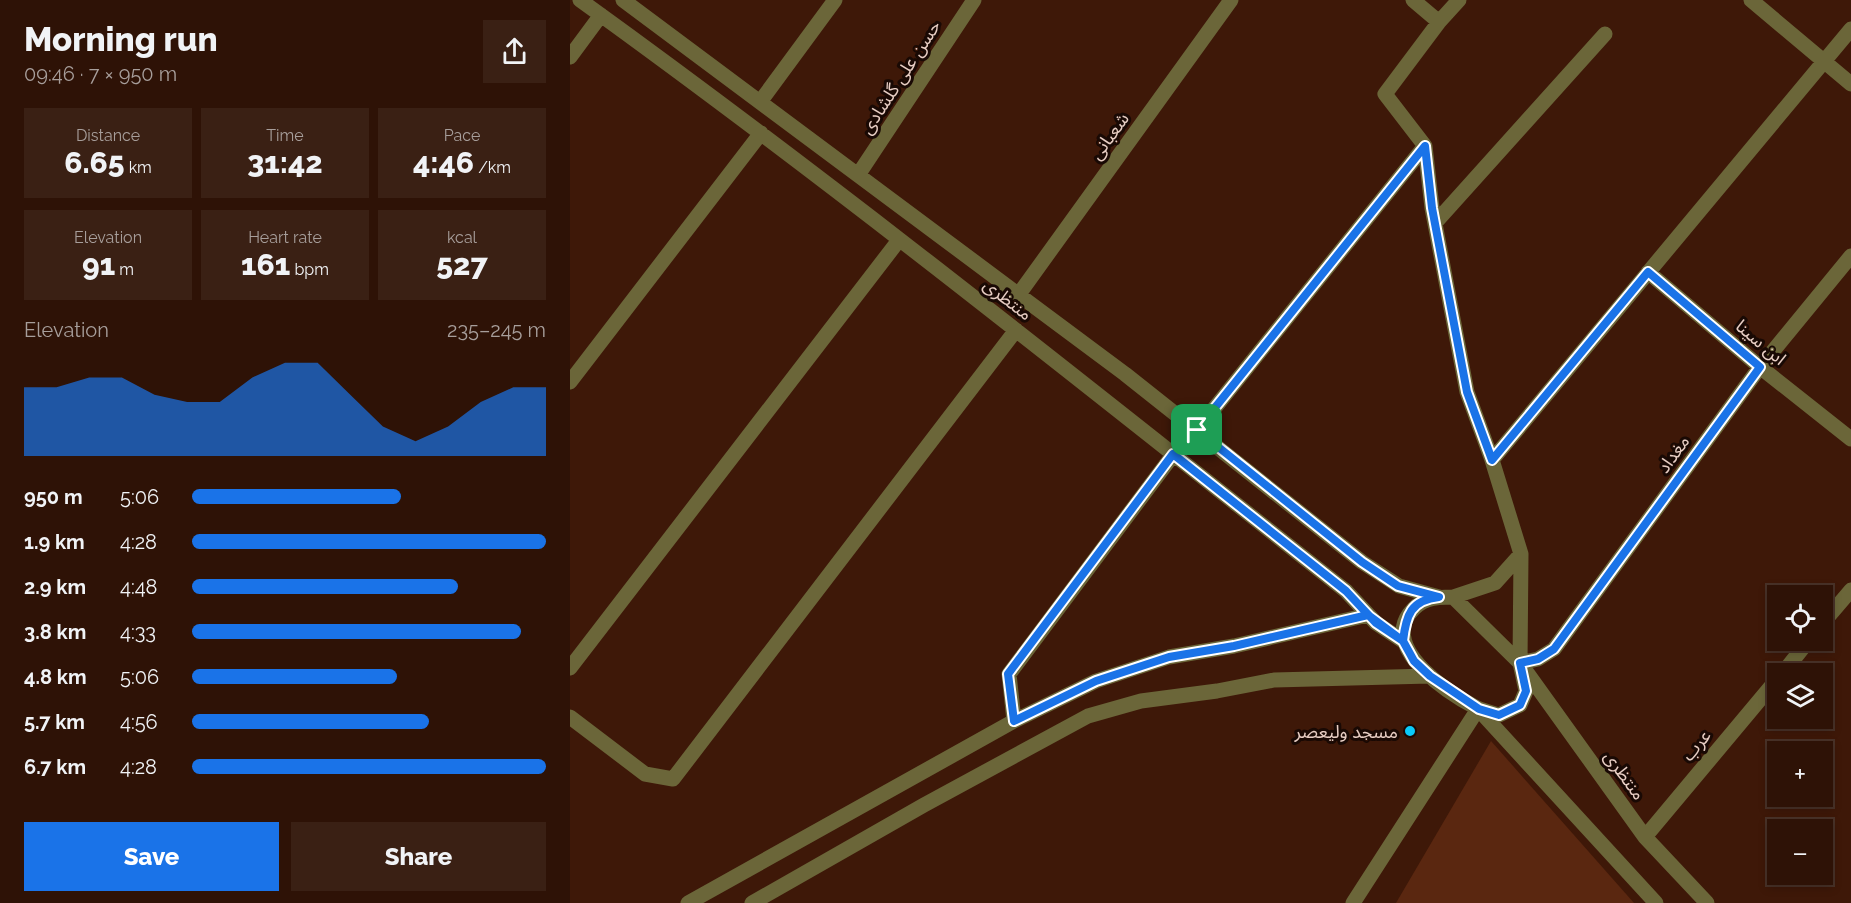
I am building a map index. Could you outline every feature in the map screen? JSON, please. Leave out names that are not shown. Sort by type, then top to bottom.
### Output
[{"type":"street","name":"منتظری","points":[[580,0],[761,133],[1016,330],[1346,591],[1368,615],[1403,641]]},
{"type":"street","points":[[760,102],[835,0]]},
{"type":"street","name":"حسن علی گلشادی","points":[[858,175],[974,0]]},
{"type":"street","name":"شعبانی","points":[[1018,294],[1231,0]]},
{"type":"street","points":[[1413,0],[1439,22]]},
{"type":"street","points":[[1459,0],[1439,22],[1385,94],[1425,146],[1435,223],[1467,392],[1492,460],[1521,554],[1520,663],[1526,691],[1520,705],[1499,715],[1479,709]]},
{"type":"street","points":[[1751,0],[1851,84]]},
{"type":"street","name":"منتظری","points":[[630,2],[1197,430],[1362,562],[1398,586],[1446,597],[1520,663],[1645,837],[1707,903]]},
{"type":"street","points":[[570,57],[601,15]]},
{"type":"street","points":[[1492,460],[1851,29]]},
{"type":"street","points":[[1435,223],[1605,34]]},
{"type":"street","points":[[570,382],[761,133]]},
{"type":"street","points":[[1197,430],[1425,146]]},
{"type":"street","points":[[570,668],[899,240]]},
{"type":"street","name":"مغداد","points":[[1520,663],[1538,659],[1554,649],[1760,367],[1851,256]]},
{"type":"street","name":"ابن سینا","points":[[1648,272],[1851,440]]},
{"type":"street","points":[[570,717],[645,774],[673,779],[1016,330]]},
{"type":"street","points":[[1014,721],[1008,674],[1173,454]]},
{"type":"street","points":[[1521,554],[1495,583],[1446,597],[1425,598],[1414,606],[1406,619],[1403,641],[1414,661],[1430,676],[1479,709],[1656,903]]},
{"type":"street","points":[[1833,611],[1851,590]]},
{"type":"street","points":[[688,903],[1014,721],[1096,681],[1169,657],[1234,646],[1368,615]]},
{"type":"street","points":[[1791,663],[1800,651]]},
{"type":"street","points":[[752,903],[924,805],[1088,716],[1141,701],[1217,691],[1274,680],[1430,676]]},
{"type":"street","name":"عرب","points":[[1645,837],[1767,691]]},
{"type":"street","points":[[1353,903],[1479,709]]},
{"type":"shaded area","points":[[1491,741],[1634,903],[1396,903]]},
{"type":"place","name":"مسجد ولیعصر","points":[[1410,731]]},
{"type":"route","points":[[1197,430],[1362,562],[1398,586],[1439,597],[1425,598],[1414,606],[1406,619],[1403,641],[1376,623],[1368,615],[1234,646],[1169,657],[1096,681],[1014,721],[1008,674],[1173,454],[1346,591],[1376,623],[1403,641],[1414,661],[1430,676],[1479,709],[1499,715],[1510,711],[1520,705],[1526,691],[1520,663],[1538,659],[1554,649],[1760,367],[1648,272],[1492,460],[1467,392],[1432,208],[1425,146],[1197,430]]}]
